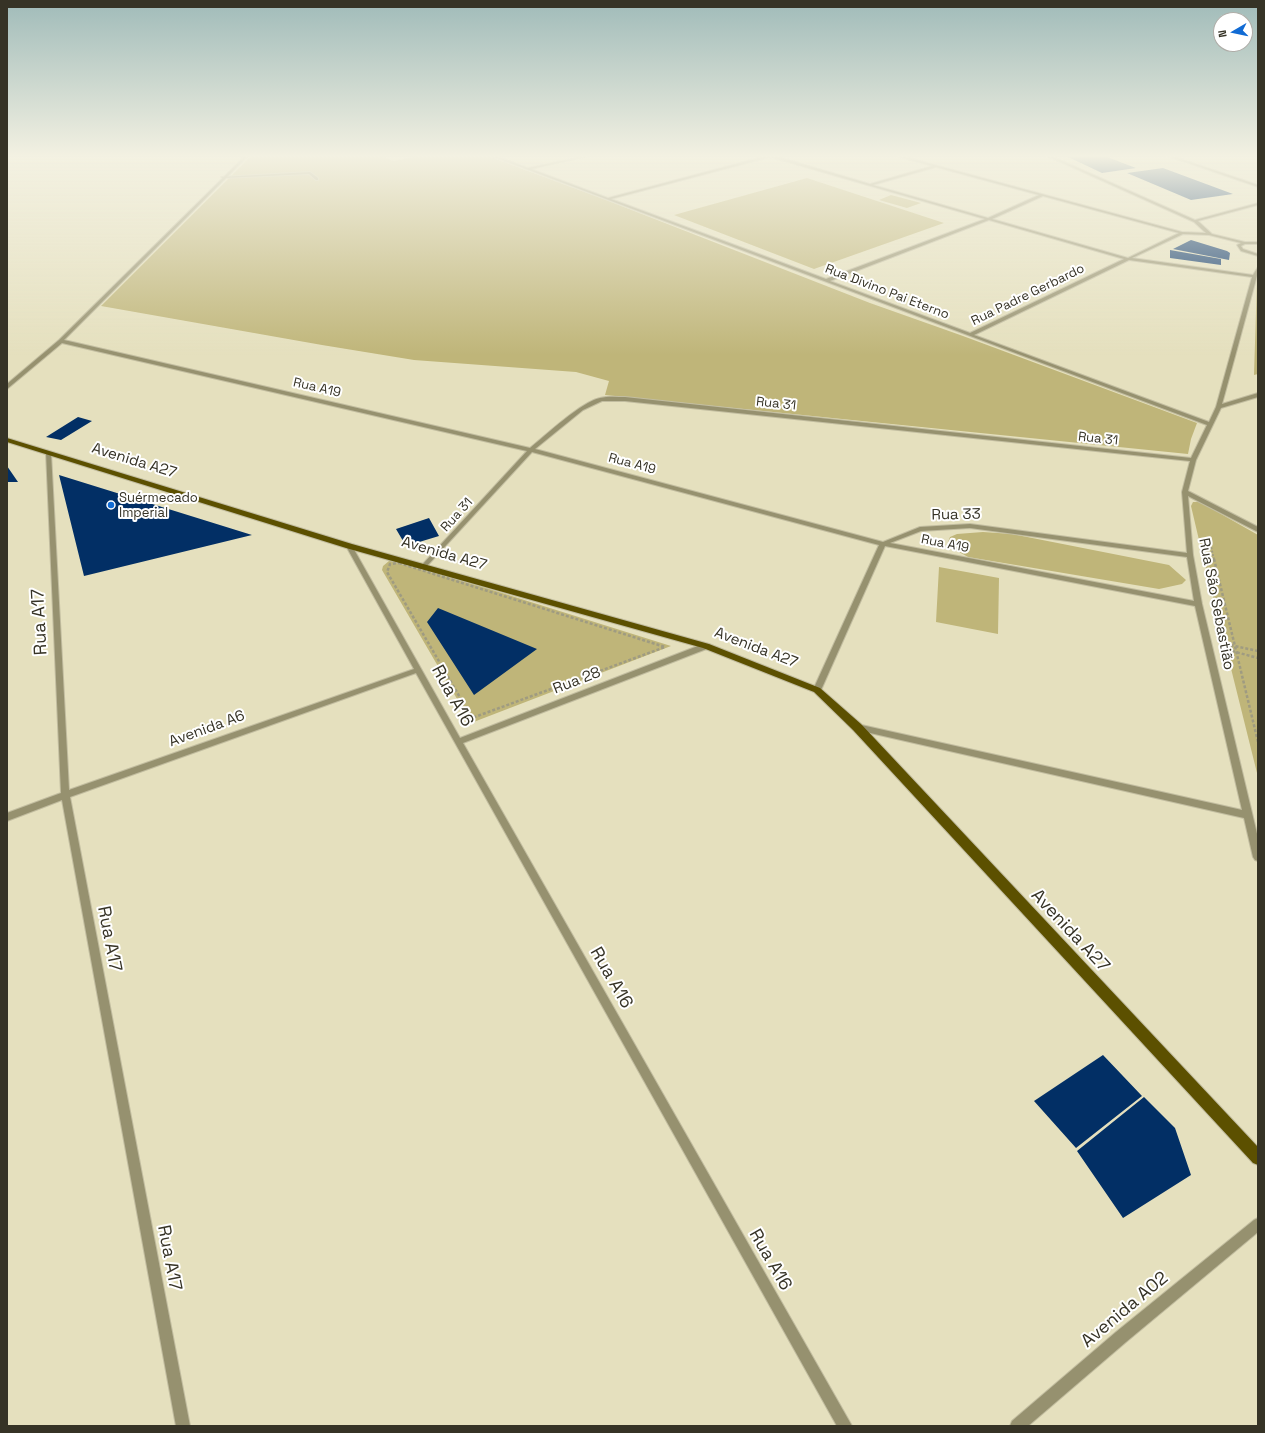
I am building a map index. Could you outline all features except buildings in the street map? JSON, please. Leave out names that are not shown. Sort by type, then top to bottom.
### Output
[{"type":"main road","name":"Avenida A27","points":[[7,440],[349,546],[706,646],[817,690],[857,727],[1258,1158]]},
{"type":"street","points":[[7,387],[61,341],[179,222]]},
{"type":"street","name":"Rua Divino Pai Eterno","points":[[669,222],[1209,424]]},
{"type":"street","points":[[826,281],[981,222]]},
{"type":"street","points":[[999,222],[1128,259],[1254,276]]},
{"type":"street","points":[[1141,222],[1182,233],[1209,234],[1245,243],[1258,243]]},
{"type":"street","points":[[1196,222],[1209,234],[1252,254],[1258,255]]},
{"type":"street","name":"Rua Padre Gerbardo","points":[[970,335],[1182,233]]},
{"type":"street","points":[[1239,247],[1239,245],[1245,243]]},
{"type":"street","name":"Rua São Sebastião","points":[[1252,254],[1258,267],[1254,276],[1219,407],[1209,424],[1193,460],[1185,492],[1190,556],[1198,604],[1258,857]]},
{"type":"street","name":"Rua A19","points":[[61,341],[531,450],[883,544],[1198,604]]},
{"type":"street","points":[[1219,407],[1258,394]]},
{"type":"street","name":"Rua 31","points":[[424,566],[531,450],[586,406],[601,399],[1193,460]]},
{"type":"street","name":"Rua A17","points":[[48,453],[65,795],[183,1426]]},
{"type":"street","points":[[1185,492],[1258,530]]},
{"type":"street","name":"Rua 33","points":[[883,544],[920,529],[970,526],[1190,556]]},
{"type":"street","points":[[817,690],[883,544]]},
{"type":"street","name":"Rua A16","points":[[349,546],[458,742],[845,1426]]},
{"type":"street","name":"Rua 28","points":[[458,742],[706,646]]},
{"type":"street","name":"Avenida A6","points":[[7,817],[418,670]]},
{"type":"street","points":[[857,727],[1248,815]]},
{"type":"street","name":"Avenida A02","points":[[1017,1426],[1258,1224]]},
{"type":"path","points":[[1208,533],[1258,742]]},
{"type":"path","points":[[399,563],[665,647],[472,718],[388,572],[388,568],[390,564],[399,563]]},
{"type":"path","points":[[1258,651],[1230,644],[1232,651],[1258,658]]},
{"type":"shaded area","points":[[185,222],[662,222],[870,303],[1197,423],[1191,439],[1188,454],[605,395],[609,381],[576,372],[414,360],[101,306]]},
{"type":"shaded area","points":[[692,222],[944,223],[814,269]]},
{"type":"shaded area","points":[[1257,278],[1258,374],[1254,375]]},
{"type":"shaded area","points":[[1193,502],[1200,502],[1258,535],[1258,777],[1199,540],[1191,506]]},
{"type":"shaded area","points":[[983,532],[1012,534],[1169,565],[1186,580],[1182,584],[1159,589],[968,557],[952,548],[948,542],[950,537],[957,534]]},
{"type":"shaded area","points":[[389,561],[400,561],[671,646],[471,723],[382,570],[383,566]]},
{"type":"shaded area","points":[[939,567],[999,578],[998,634],[936,622]]},
{"type":"place","name":"Suérmecado Imperial","points":[[111,505]]}]
